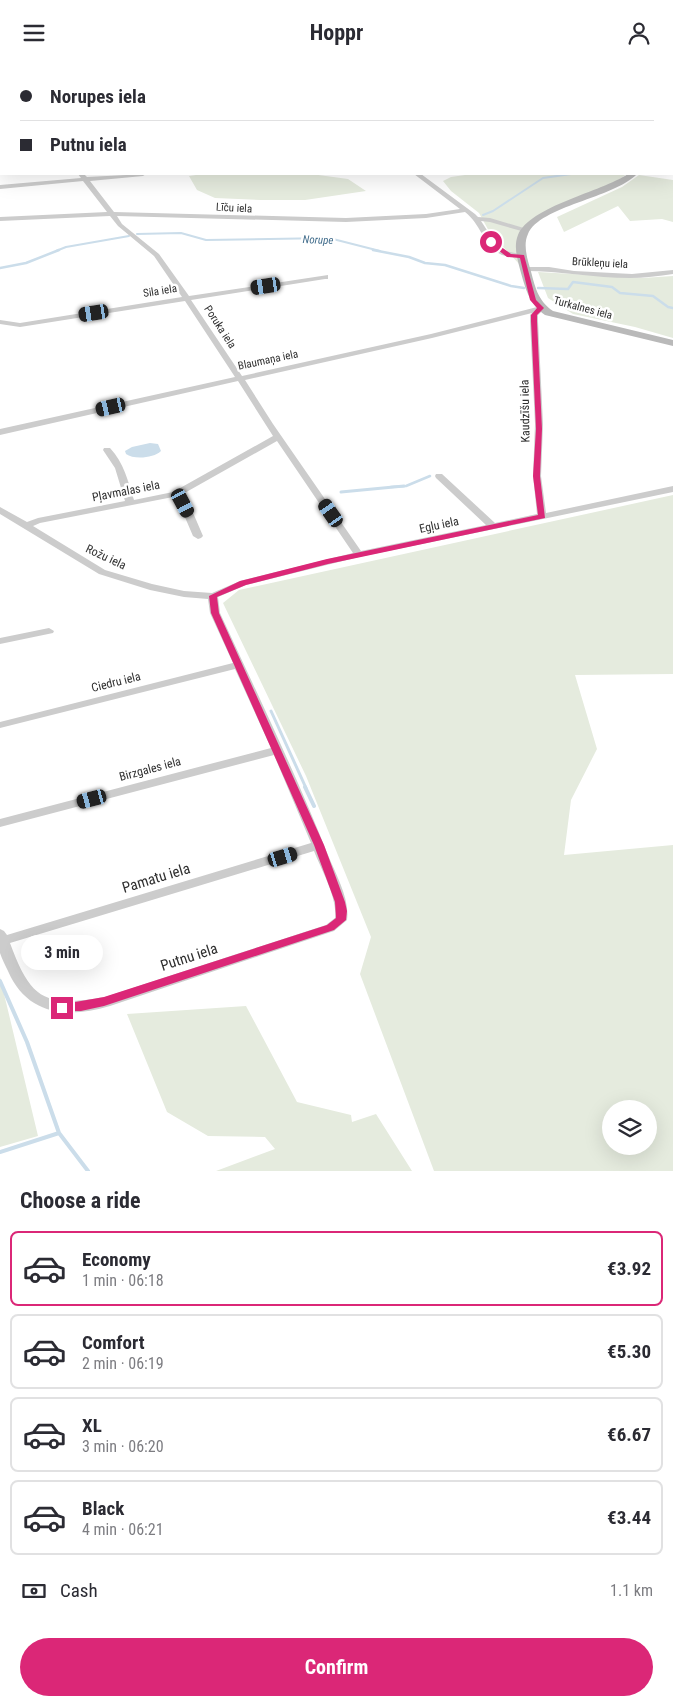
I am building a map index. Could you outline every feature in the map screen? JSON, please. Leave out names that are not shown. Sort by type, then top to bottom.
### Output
[{"type":"main road","points":[[525,230],[541,217],[617,184],[631,175]]},
{"type":"main road","name":"Turkalnes iela","points":[[525,230],[521,243],[522,256],[533,300],[541,308],[558,317],[673,343]]},
{"type":"street","points":[[0,187],[83,176],[113,175]]},
{"type":"street","points":[[418,175],[476,219],[483,232],[504,253],[522,256]]},
{"type":"street","name":"Poruka iela","points":[[83,176],[120,225],[158,255],[278,437],[359,554]]},
{"type":"street","name":"Līču iela","points":[[0,219],[148,213],[329,221],[418,217],[466,210]]},
{"type":"street","points":[[476,219],[490,220],[525,230]]},
{"type":"street","name":"Brūkleņu iela","points":[[525,269],[549,269],[574,273],[632,276],[673,273]]},
{"type":"street","name":"Sila iela","points":[[0,323],[20,325],[325,277]]},
{"type":"street","name":"Blaumaņa iela","points":[[0,432],[432,336],[541,308]]},
{"type":"street","name":"Kaudzīšu iela","points":[[541,308],[534,315],[534,321],[539,429],[537,476],[542,516]]},
{"type":"street","name":"Pļavmalas iela","points":[[26,526],[130,502],[176,494],[278,437]]},
{"type":"street","points":[[107,451],[119,469],[127,487],[130,502]]},
{"type":"street","points":[[439,476],[494,527]]},
{"type":"street","name":"Egļu iela","points":[[212,596],[243,583],[359,554],[673,489]]},
{"type":"street","points":[[176,494],[189,515],[198,537]]},
{"type":"street","name":"Rožu iela","points":[[0,510],[102,572],[167,591],[198,596],[212,596]]},
{"type":"street","points":[[212,596],[215,613],[319,845]]},
{"type":"street","points":[[0,641],[49,631]]},
{"type":"street","name":"Ciedru iela","points":[[0,725],[238,665]]},
{"type":"street","name":"Birzgales iela","points":[[0,823],[278,750]]},
{"type":"street","name":"Putnu iela","points":[[1,938],[10,963],[22,987],[44,1005],[62,1008],[81,1007],[104,1001],[330,928],[341,920],[342,911],[319,845]]},
{"type":"street","name":"Pamatu iela","points":[[1,938],[319,845]]},
{"type":"shaded area","points":[[318,175],[348,179],[366,191],[305,200],[215,198],[197,190],[189,176]]},
{"type":"shaded area","points":[[465,175],[626,175],[611,185],[529,222],[521,266],[490,233],[479,213],[451,191],[443,181],[451,177]]},
{"type":"shaded area","points":[[639,175],[673,180],[673,222],[662,219],[630,221],[618,206],[564,232],[557,217],[622,187]]},
{"type":"shaded area","points":[[538,272],[642,278],[673,276],[673,338],[635,327],[573,314],[548,298]]},
{"type":"shaded area","points":[[673,495],[673,674],[575,675],[597,749],[571,800],[564,855],[673,845],[673,1171],[434,1171],[360,974],[371,937],[306,776],[223,603],[239,590]]},
{"type":"shaded area","points":[[0,977],[38,1136],[0,1147]]},
{"type":"shaded area","points":[[246,1006],[297,1102],[351,1115],[352,1122],[376,1114],[412,1171],[216,1171],[275,1149],[265,1137],[208,1136],[167,1112],[127,1014]]},
{"type":"water","points":[[150,443],[158,444],[161,451],[144,457],[134,457],[126,454],[125,451],[132,447]]},
{"type":"waterway","points":[[483,215],[493,211],[543,178],[564,175]]},
{"type":"waterway","name":"Norupe","points":[[137,234],[181,233],[206,240],[329,238],[380,251]]},
{"type":"waterway","name":"Norupe","points":[[56,251],[66,247],[129,236]]},
{"type":"waterway","name":"Norupe","points":[[0,268],[26,263],[59,250]]},
{"type":"waterway","name":"Norupe","points":[[373,250],[409,257],[425,263],[445,265],[511,286],[524,288]]},
{"type":"waterway","name":"Norupe","points":[[538,288],[568,289],[573,282],[612,287],[620,293],[653,296],[668,307],[673,308]]},
{"type":"waterway","points":[[399,486],[406,486],[430,476]]},
{"type":"waterway","points":[[341,492],[399,486]]},
{"type":"waterway","points":[[391,487],[399,486]]},
{"type":"waterway","points":[[399,486],[404,486]]},
{"type":"waterway","points":[[271,711],[306,788]]},
{"type":"waterway","points":[[305,787],[314,806]]},
{"type":"waterway","points":[[0,981],[27,1042],[59,1133]]},
{"type":"waterway","points":[[0,1152],[59,1133]]},
{"type":"waterway","points":[[59,1133],[88,1171]]},
{"type":"route","points":[[62,1008],[81,1007],[104,1001],[330,928],[341,920],[340,902],[319,845],[215,613],[212,596],[243,583],[327,561],[542,516],[537,476],[539,429],[534,321],[534,315],[541,308],[533,300],[522,256],[516,257],[504,253],[491,242]]}]
